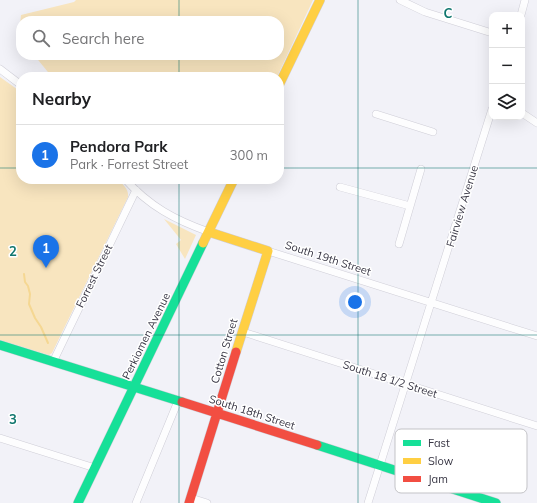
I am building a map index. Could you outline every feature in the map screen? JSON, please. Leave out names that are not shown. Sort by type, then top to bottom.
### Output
[{"type":"street","points":[[284,76],[320,0]]},
{"type":"street","points":[[400,0],[425,12],[489,31]]},
{"type":"street","points":[[522,12],[525,0]]},
{"type":"street","points":[[0,69],[16,81]]},
{"type":"street","points":[[376,114],[433,132]]},
{"type":"street","points":[[525,115],[537,123]]},
{"type":"street","name":"Fairview Avenue","points":[[368,503],[489,119]]},
{"type":"street","points":[[399,244],[422,169]]},
{"type":"street","name":"South 19th Street","points":[[130,184],[169,216],[190,226],[537,336]]},
{"type":"street","name":"Perkiomen Avenue","points":[[78,503],[232,184]]},
{"type":"street","points":[[340,188],[410,206]]},
{"type":"street","name":"Forrest Street","points":[[53,362],[136,190]]},
{"type":"street","name":"Cotton Street","points":[[190,500],[268,251]]},
{"type":"street","name":"South 18 1/2 Street","points":[[242,332],[537,426]]},
{"type":"street","name":"South 18th Street","points":[[0,345],[395,471]]},
{"type":"street","points":[[136,503],[178,401]]},
{"type":"street","points":[[0,438],[95,468]]},
{"type":"street","name":"South 18th Street","points":[[465,493],[496,503]]},
{"type":"street","points":[[190,500],[206,503]]},
{"type":"shaded area","points":[[76,0],[313,0],[279,72],[48,72],[38,60],[284,60],[284,16],[21,16],[74,2]]},
{"type":"shaded area","points":[[0,77],[16,88],[16,184],[122,184],[128,192],[128,197],[52,353],[49,355],[0,340]]},
{"type":"shaded area","points":[[164,219],[196,235],[185,259],[176,244],[181,240]]},
{"type":"waterway","points":[[24,274],[25,282],[28,286],[30,294],[29,304],[48,343]]},
{"type":"traffic: fast","points":[[78,503],[203,243]]},
{"type":"traffic: fast","points":[[0,345],[182,402]]},
{"type":"traffic: fast","points":[[317,445],[395,470]]},
{"type":"traffic: fast","points":[[465,493],[496,503]]},
{"type":"traffic: slow","points":[[284,75],[320,0]]},
{"type":"traffic: slow","points":[[203,243],[232,184]]},
{"type":"traffic: slow","points":[[209,232],[268,251],[236,352]]},
{"type":"traffic: jam","points":[[189,503],[236,352]]},
{"type":"traffic: jam","points":[[182,402],[317,445]]},
{"type":"place","name":"Pendora Park","points":[[46,268]]}]
